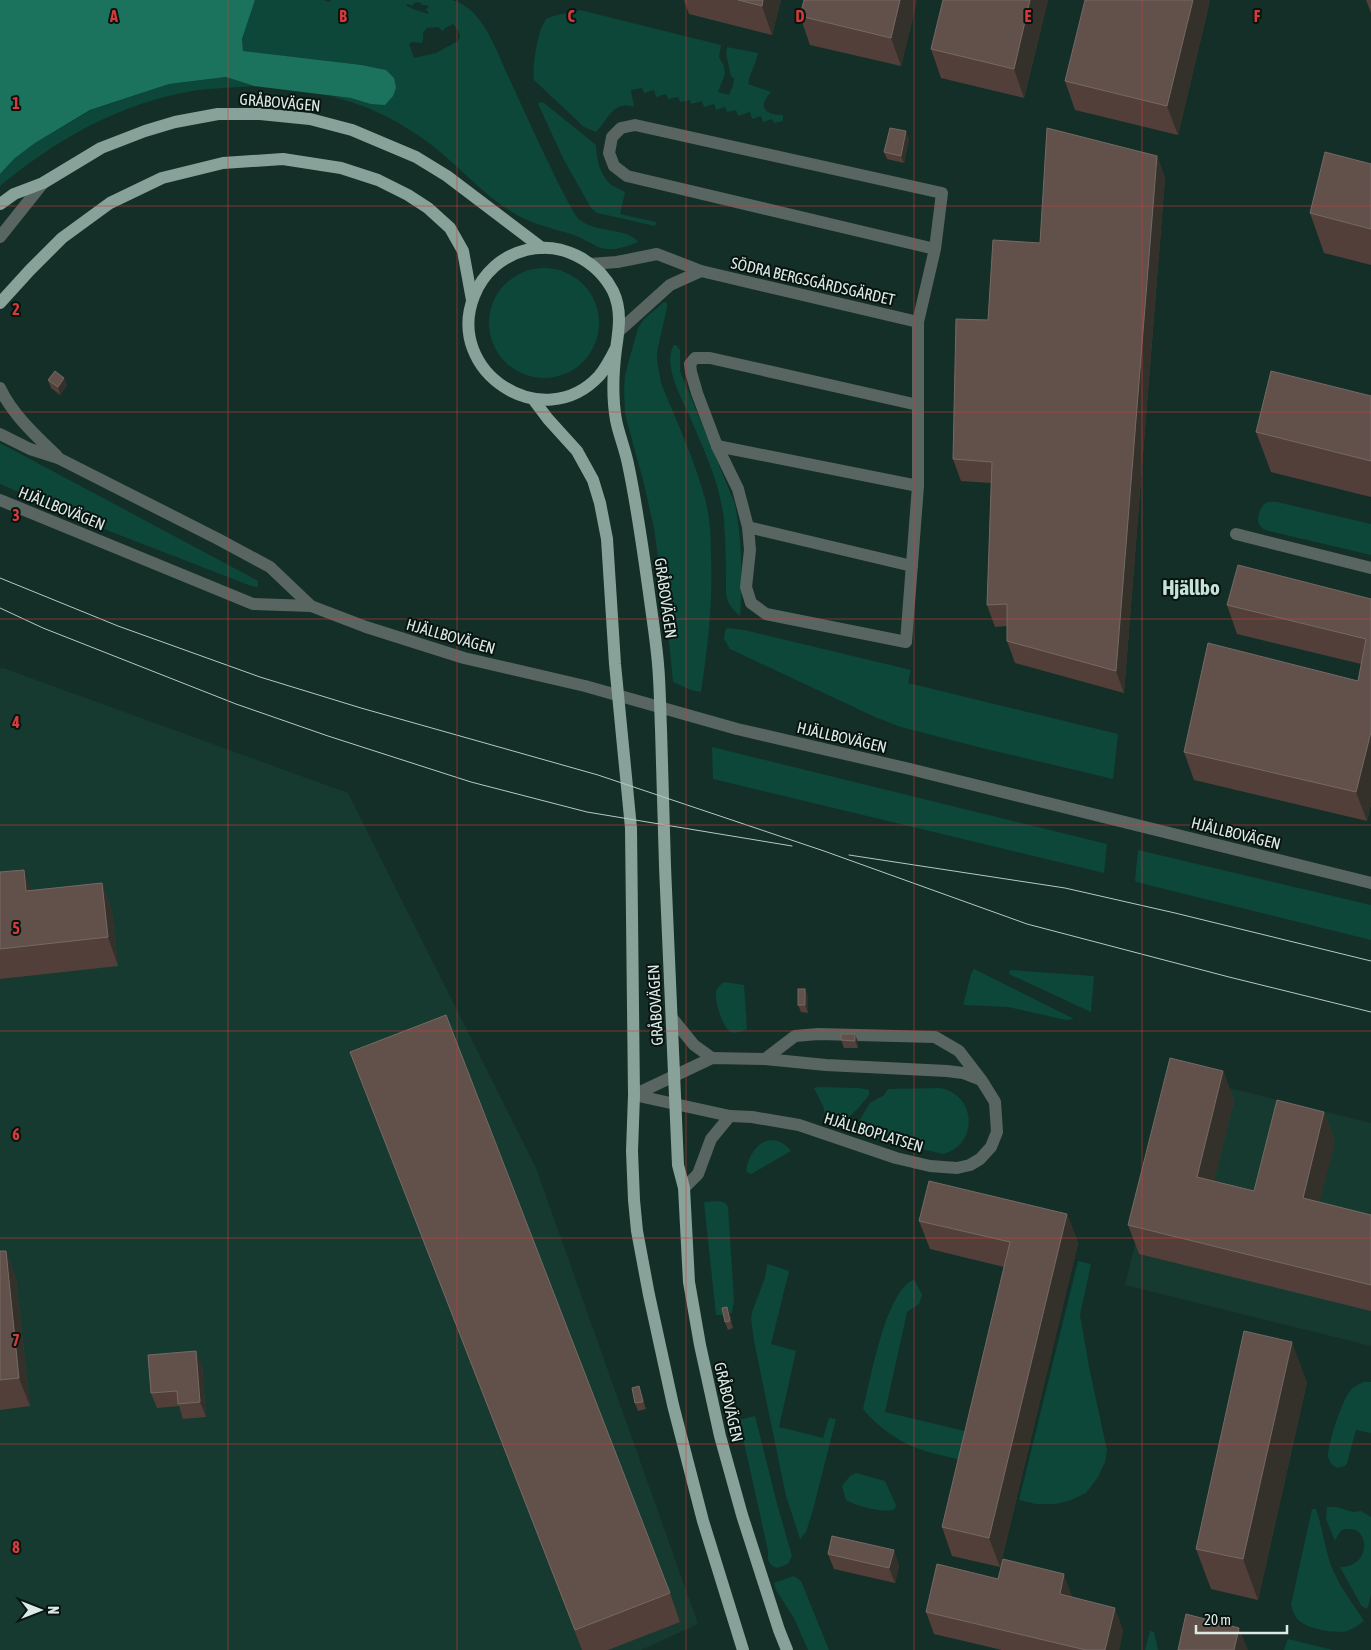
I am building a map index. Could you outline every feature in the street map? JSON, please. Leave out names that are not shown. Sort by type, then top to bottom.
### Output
[{"type":"main road","name":"GRÅBOVÄGEN","points":[[0,204],[14,194],[43,183],[101,148],[175,122],[218,114],[260,114],[310,118],[385,142],[416,157],[446,176],[542,248]]},
{"type":"main road","name":"GRÅBOVÄGEN","points":[[0,303],[62,238],[110,203],[162,178],[223,163],[283,159],[342,168],[378,180],[408,195],[428,208],[450,228],[463,251],[472,300]]},
{"type":"main road","name":"GRÅBOVÄGEN","points":[[616,348],[608,364],[597,378],[583,389],[547,400],[533,399],[514,394],[485,371],[475,355],[468,319],[472,300],[483,279],[500,262],[510,256],[526,250],[542,248],[559,249],[576,254],[604,277],[614,294],[619,312],[620,331],[616,348],[613,384],[616,420],[628,462],[658,663],[678,1166],[684,1188],[689,1282],[700,1345],[720,1436],[742,1516],[787,1650]]},
{"type":"main road","name":"GRÅBOVÄGEN","points":[[533,399],[577,451],[593,480],[607,538],[615,664],[631,828],[634,1095],[632,1151],[637,1231],[673,1405],[703,1521],[743,1650]]},
{"type":"street","points":[[918,405],[710,358],[695,358],[690,364],[696,393],[717,446],[738,489],[748,527],[750,550],[746,587],[751,603],[766,614],[906,642],[918,486],[918,405],[918,322],[935,249],[942,193],[635,125],[621,128],[612,137],[609,153],[614,166],[627,176],[935,249]]},
{"type":"street","points":[[0,237],[43,183]]},
{"type":"street","name":"SÖDRA BERGSGÅRDSGÄRDET","points":[[590,264],[617,262],[657,254],[701,271],[918,322]]},
{"type":"street","points":[[620,331],[670,285],[701,271]]},
{"type":"street","name":"HJÄLLBOVÄGEN","points":[[0,388],[6,401],[26,426],[58,458]]},
{"type":"street","name":"HJÄLLBOVÄGEN","points":[[0,434],[30,449],[58,458],[218,538],[270,567],[311,606]]},
{"type":"street","points":[[717,446],[918,486]]},
{"type":"street","name":"HJÄLLBOVÄGEN","points":[[0,500],[253,604],[311,606],[366,627],[464,658],[585,686],[737,729],[910,769],[1371,883]]},
{"type":"street","points":[[748,527],[912,566]]},
{"type":"street","points":[[1236,534],[1371,568]]},
{"type":"street","points":[[672,1018],[694,1045],[712,1058]]},
{"type":"street","name":"HJÄLLBOPLATSEN","points":[[634,1095],[730,1116],[752,1117],[798,1125],[896,1158],[930,1166],[957,1168],[970,1165],[980,1159],[991,1147],[998,1132],[995,1102],[982,1081],[959,1051],[935,1036],[818,1034],[795,1036],[765,1059]]},
{"type":"street","points":[[634,1095],[712,1058],[765,1059],[826,1065],[947,1071],[963,1073],[982,1081]]},
{"type":"street","points":[[684,1188],[698,1174],[711,1139],[730,1116]]},
{"type":"shaded area","points":[[255,0],[324,0],[329,2],[331,0],[452,0],[459,3],[475,14],[491,38],[548,163],[574,213],[588,225],[625,234],[633,237],[638,242],[619,248],[608,249],[598,247],[574,235],[538,224],[517,215],[491,197],[432,145],[408,129],[377,112],[330,96],[351,98],[386,70],[362,65],[243,51],[242,39]],"holes":[[[418,2],[429,7],[426,9],[429,14],[406,5],[413,6],[414,3]],[[453,24],[460,36],[458,41],[436,53],[414,58],[409,44],[412,42],[421,43],[423,41],[423,33],[427,28],[438,27],[443,31]]]},
{"type":"shaded area","points":[[580,10],[721,45],[719,57],[724,66],[725,74],[718,92],[729,95],[734,78],[731,76],[726,54],[727,47],[758,53],[748,84],[771,92],[764,102],[765,109],[772,114],[783,115],[783,121],[774,123],[772,119],[763,122],[761,116],[752,119],[750,112],[738,116],[736,110],[727,112],[725,107],[716,110],[714,104],[704,107],[702,101],[691,104],[690,100],[680,102],[678,97],[668,99],[666,94],[656,97],[654,90],[644,93],[642,88],[631,90],[634,107],[621,106],[616,109],[596,132],[584,127],[534,80],[536,47],[544,22],[548,18]]},
{"type":"shaded area","points":[[226,77],[254,86],[191,91],[132,107],[85,128],[63,141],[0,186],[0,174],[15,158],[35,143],[91,110],[169,84]]},
{"type":"shaded area","points":[[540,102],[544,103],[596,145],[598,161],[604,176],[610,184],[625,192],[620,214],[656,222],[655,226],[597,213],[591,208],[564,160],[538,104]]},
{"type":"shaded area","points":[[544,268],[565,272],[583,284],[595,302],[599,323],[595,344],[583,362],[565,374],[544,378],[523,374],[505,362],[493,344],[489,323],[493,302],[505,284],[523,272]]},
{"type":"shaded area","points":[[664,302],[667,303],[667,307],[657,352],[661,383],[697,472],[706,502],[710,528],[711,606],[701,692],[673,682],[654,528],[625,414],[625,375],[638,328],[644,319]]},
{"type":"shaded area","points":[[674,345],[680,350],[680,371],[735,504],[741,560],[740,616],[731,606],[726,594],[725,530],[720,496],[708,459],[672,374],[670,363]]},
{"type":"shaded area","points":[[0,443],[258,581],[258,587],[251,586],[104,529],[0,484]]},
{"type":"shaded area","points":[[1277,502],[1371,524],[1371,555],[1264,529],[1259,524],[1258,517],[1265,503]]},
{"type":"shaded area","points":[[727,628],[744,630],[911,670],[908,683],[1118,734],[1113,779],[901,727],[875,717],[730,649],[724,639]]},
{"type":"shaded area","points":[[3,668],[348,793],[536,1168],[698,1624],[641,1650],[0,1650],[0,669]]},
{"type":"shaded area","points":[[712,747],[1107,844],[1104,873],[713,779]]},
{"type":"shaded area","points":[[1138,850],[1371,905],[1371,940],[1140,883],[1135,881]]},
{"type":"shaded area","points":[[974,969],[1074,1019],[1066,1020],[1008,1007],[964,1005],[971,974]]},
{"type":"shaded area","points":[[1010,970],[1094,976],[1091,1012],[1009,974]]},
{"type":"shaded area","points":[[724,982],[744,985],[747,1029],[731,1032],[722,1020],[716,992]]},
{"type":"shaded area","points":[[1177,1075],[1371,1123],[1371,1346],[1125,1285]]},
{"type":"shaded area","points":[[814,1088],[859,1088],[869,1090],[869,1095],[856,1111],[846,1119],[828,1126],[823,1106]]},
{"type":"shaded area","points":[[939,1088],[951,1092],[960,1099],[966,1109],[969,1120],[968,1130],[963,1141],[955,1149],[943,1154],[853,1133],[870,1103],[884,1095],[888,1089]]},
{"type":"shaded area","points":[[770,1140],[782,1143],[791,1151],[750,1174],[746,1171],[751,1156],[757,1147]]},
{"type":"shaded area","points":[[720,1201],[728,1207],[734,1300],[732,1313],[726,1315],[716,1315],[704,1202]]},
{"type":"shaded area","points":[[1078,1261],[1091,1264],[1080,1315],[1107,1450],[1105,1462],[1098,1477],[1086,1493],[1056,1504],[1036,1504],[1019,1500]]},
{"type":"shaded area","points":[[768,1264],[789,1271],[771,1344],[796,1351],[779,1427],[823,1438],[829,1418],[836,1419],[813,1510],[806,1532],[800,1539],[786,1496],[751,1318]]},
{"type":"shaded area","points":[[913,1280],[922,1295],[919,1304],[907,1312],[885,1412],[969,1432],[961,1460],[916,1448],[901,1441],[887,1432],[863,1409],[880,1338],[887,1319],[894,1301],[903,1288]]},
{"type":"shaded area","points":[[1364,1382],[1371,1382],[1371,1433],[1356,1430],[1347,1463],[1345,1466],[1337,1468],[1331,1463],[1328,1456],[1336,1422],[1347,1395],[1354,1387]]},
{"type":"shaded area","points":[[755,1416],[792,1556],[788,1564],[777,1568],[771,1565],[768,1559],[768,1551],[739,1420]]},
{"type":"shaded area","points":[[856,1473],[885,1481],[896,1505],[895,1509],[885,1511],[871,1509],[846,1500],[842,1486],[850,1476]]},
{"type":"shaded area","points":[[1327,1507],[1336,1507],[1353,1512],[1361,1511],[1371,1517],[1371,1595],[1366,1609],[1361,1605],[1340,1567],[1357,1561],[1362,1555],[1364,1541],[1356,1530],[1344,1529],[1335,1541],[1326,1519]]},
{"type":"shaded area","points":[[1312,1509],[1316,1509],[1335,1575],[1364,1621],[1347,1631],[1316,1629],[1305,1625],[1293,1612],[1291,1605]]},
{"type":"shaded area","points":[[794,1576],[801,1581],[829,1650],[808,1650],[794,1618],[776,1590],[774,1583]]},
{"type":"shaded area","points":[[1150,1631],[1154,1632],[1158,1650],[1145,1650]]},
{"type":"shaded area","points":[[1288,1639],[1333,1650],[1284,1650]]},
{"type":"green space","points":[[0,0],[255,0],[242,39],[243,51],[362,65],[386,70],[394,78],[396,88],[393,96],[385,105],[371,104],[351,98],[254,86],[226,77],[169,84],[90,110],[35,143],[15,158],[0,174]]},
{"type":"building","points":[[738,0],[763,0],[762,6]]},
{"type":"building","points":[[804,0],[900,0],[891,38],[800,16]]},
{"type":"building","points":[[943,0],[1030,0],[1014,69],[931,49]]},
{"type":"building","points":[[1085,0],[1193,0],[1167,106],[1065,81]]},
{"type":"building","points":[[890,128],[906,131],[901,156],[884,152]]},
{"type":"building","points":[[1047,128],[1157,156],[1116,671],[1007,641],[1007,604],[987,605],[992,462],[953,459],[956,319],[988,320],[993,240],[1040,243]]},
{"type":"building","points":[[1325,152],[1371,164],[1371,229],[1310,213]]},
{"type":"building","points":[[55,371],[64,378],[58,387],[48,380]]},
{"type":"building","points":[[1271,371],[1371,396],[1371,461],[1256,432]]},
{"type":"building","points":[[1238,565],[1371,599],[1371,732],[1356,792],[1184,752],[1208,643],[1358,681],[1366,639],[1227,605]]},
{"type":"building","points":[[24,870],[26,891],[102,883],[108,937],[0,949],[0,872]]},
{"type":"building","points":[[798,989],[805,989],[805,1005],[798,1005]]},
{"type":"building","points":[[446,1015],[670,1593],[575,1630],[350,1052]]},
{"type":"building","points":[[841,1034],[855,1034],[855,1041],[841,1040]]},
{"type":"building","points":[[1170,1058],[1223,1071],[1197,1177],[1254,1191],[1277,1100],[1324,1112],[1303,1198],[1371,1215],[1371,1285],[1128,1225]]},
{"type":"building","points":[[929,1181],[1067,1214],[989,1538],[942,1527],[1010,1242],[919,1221]]},
{"type":"building","points":[[0,1251],[6,1251],[19,1378],[0,1380]]},
{"type":"building","points":[[727,1307],[730,1321],[725,1322],[722,1308]]},
{"type":"building","points":[[1244,1331],[1292,1342],[1243,1559],[1196,1549]]},
{"type":"building","points":[[196,1351],[200,1402],[178,1404],[177,1391],[151,1393],[148,1355]]},
{"type":"building","points":[[639,1386],[643,1402],[635,1403],[632,1388]]},
{"type":"building","points":[[832,1536],[894,1550],[889,1568],[828,1554]]},
{"type":"building","points":[[1003,1559],[1064,1574],[1060,1594],[1115,1608],[1105,1650],[1086,1650],[926,1612],[937,1564],[998,1579]]},
{"type":"building","points":[[1186,1614],[1239,1628],[1234,1650],[1178,1650]]},
{"type":"tram line","points":[[0,578],[118,626],[260,677],[361,708],[598,775],[824,851],[1027,924],[1371,1012]]},
{"type":"tram line","points":[[0,608],[43,628],[236,704],[471,782],[587,812],[792,846]]},
{"type":"tram line","points":[[849,855],[1065,888],[1371,961]]},
{"type":"district","name":"Hjällbo","points":[[1191,588]]}]
